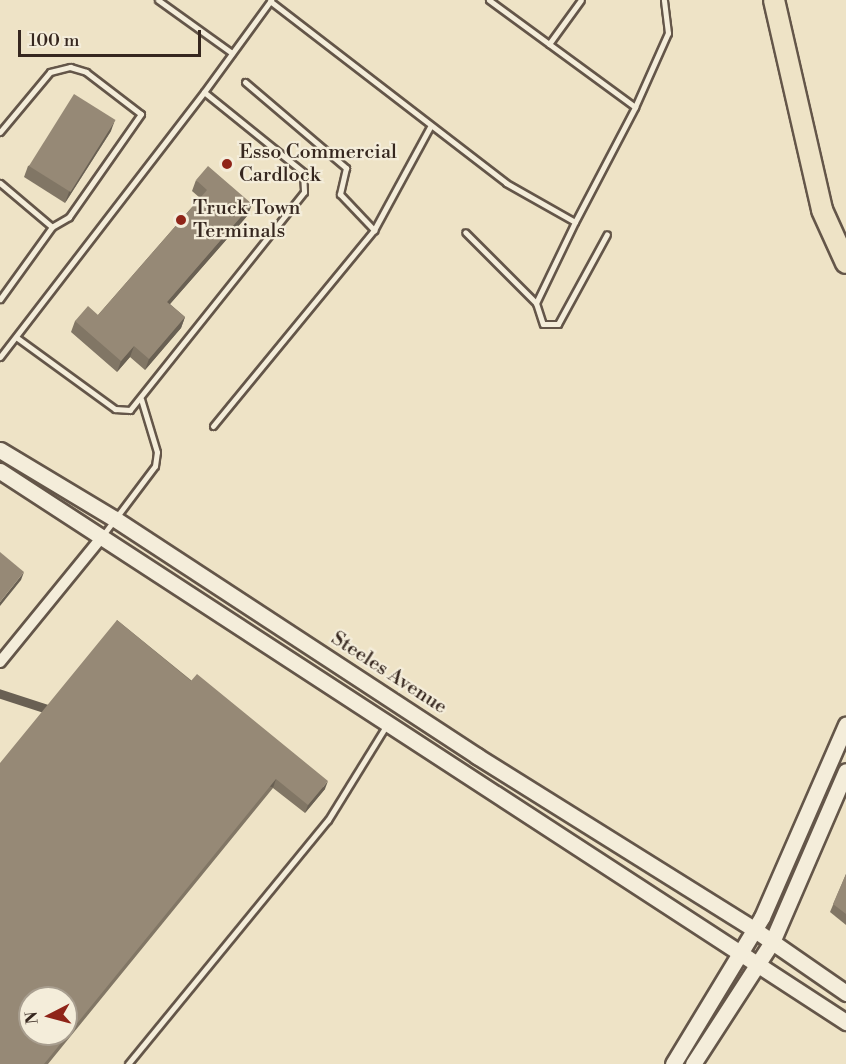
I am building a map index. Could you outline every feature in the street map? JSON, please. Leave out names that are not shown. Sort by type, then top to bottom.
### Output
[{"type":"highway","points":[[774,0],[822,210],[846,264]]},
{"type":"main road","name":"Steeles Avenue","points":[[0,450],[115,519],[477,756],[755,930],[846,993]]},
{"type":"main road","points":[[0,471],[387,724],[742,951],[846,1022]]},
{"type":"main road","points":[[673,1064],[755,930],[846,725]]},
{"type":"main road","points":[[693,1064],[760,965],[846,771]]},
{"type":"street","points":[[0,662],[100,538]]},
{"type":"lane","points":[[158,0],[232,53]]},
{"type":"lane","points":[[0,357],[204,92],[270,0],[430,127],[506,183],[575,222]]},
{"type":"lane","points":[[489,0],[635,107]]},
{"type":"lane","points":[[549,44],[581,0]]},
{"type":"lane","points":[[536,303],[635,107],[668,33],[664,0]]},
{"type":"lane","points":[[0,132],[50,72],[70,67],[86,72],[141,114],[69,217],[52,227],[0,299]]},
{"type":"lane","points":[[245,82],[346,168],[340,194],[374,230]]},
{"type":"lane","points":[[16,337],[116,409],[130,410],[304,192],[303,172],[204,92]]},
{"type":"lane","points":[[213,426],[374,230],[430,127]]},
{"type":"lane","points":[[0,183],[52,227]]},
{"type":"lane","points":[[465,232],[536,303],[543,324],[558,324],[608,234]]},
{"type":"lane","points":[[100,538],[155,466],[158,452],[141,399]]},
{"type":"lane","points":[[128,1064],[328,820],[387,724]]},
{"type":"building","points":[[74,94],[116,120],[71,192],[29,166]]},
{"type":"building","points":[[208,166],[252,204],[167,302],[185,317],[149,359],[134,346],[121,361],[75,321],[88,306],[98,315],[207,190],[196,180]]},
{"type":"building","points":[[0,552],[24,572],[0,602]]},
{"type":"building","points":[[117,620],[191,681],[197,674],[328,781],[308,805],[276,779],[78,1022],[78,986],[18,986],[18,1046],[59,1046],[44,1064],[0,1064],[0,763]]},
{"type":"building","points":[[846,874],[846,914],[833,904]]},
{"type":"place","name":"Esso Commercial Cardlock","points":[[227,164]]},
{"type":"place","name":"Truck Town Terminals","points":[[181,220]]}]
